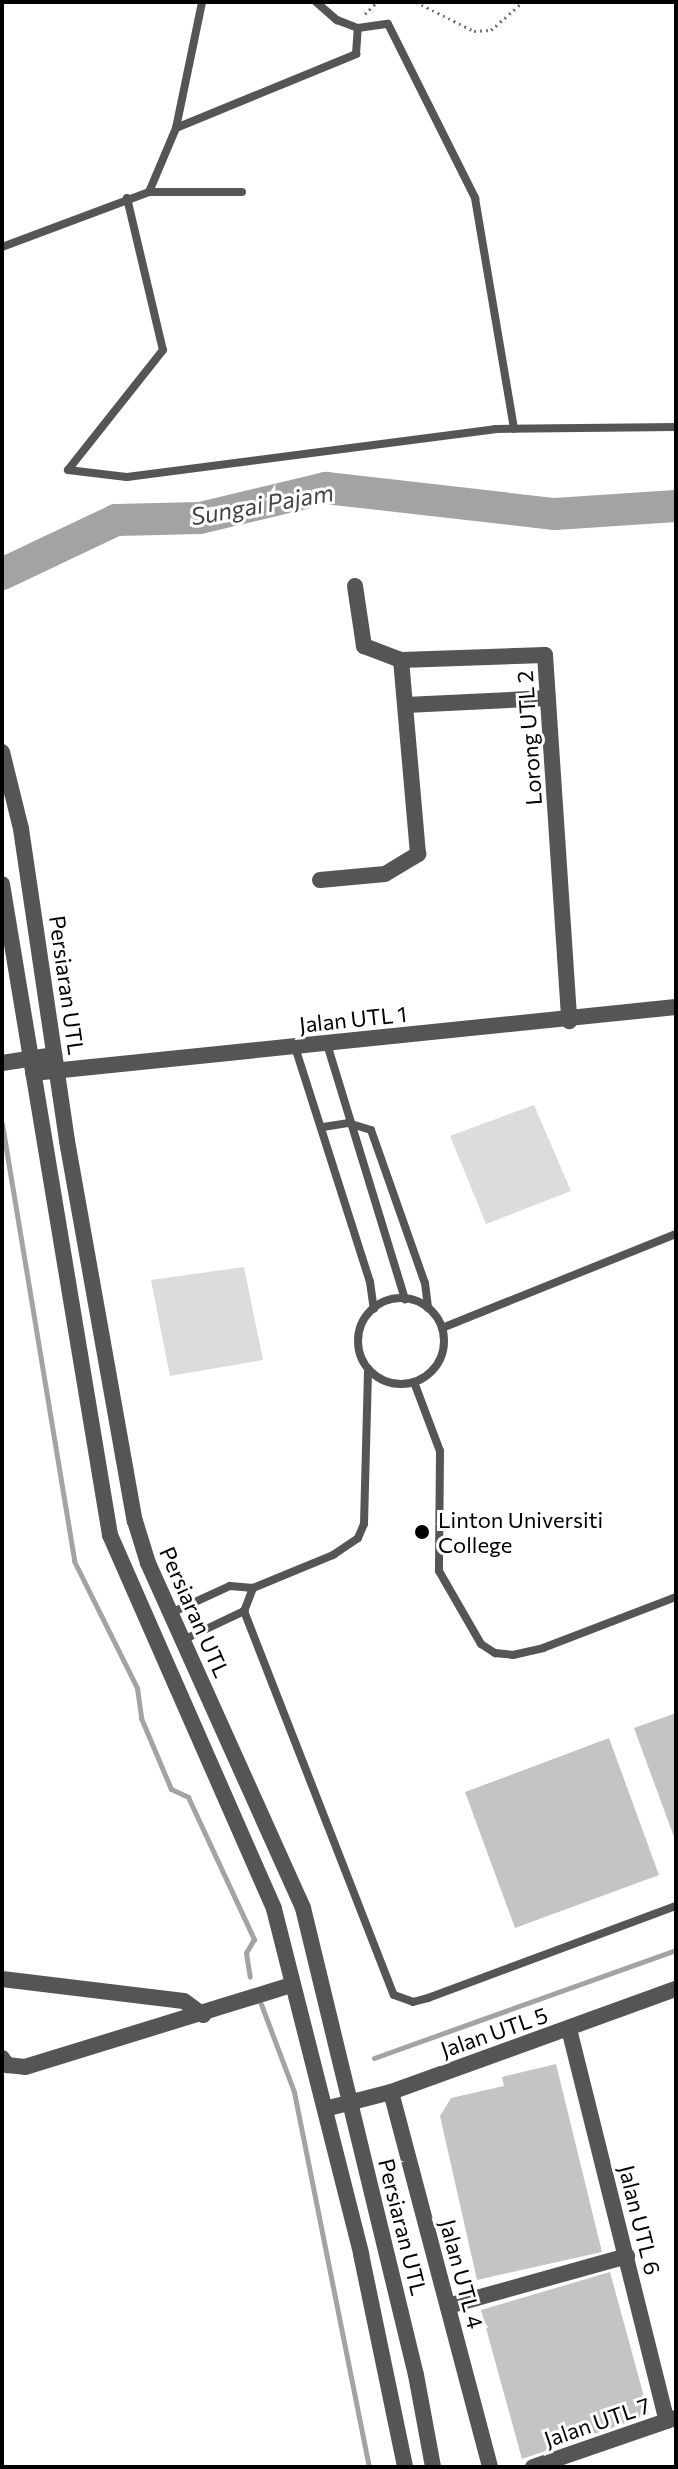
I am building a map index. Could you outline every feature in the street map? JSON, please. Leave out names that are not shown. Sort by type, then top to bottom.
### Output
[{"type":"street","points":[[320,880],[385,874],[418,854],[401,660],[364,646],[355,586]]},
{"type":"street","name":"Lorong UTL 2","points":[[401,660],[545,655],[569,1021]]},
{"type":"street","points":[[406,705],[548,698]]},
{"type":"street","name":"Persiaran UTL","points":[[2,752],[21,829],[56,1063],[135,1521],[171,1613],[294,1881],[351,2103],[433,2467]]},
{"type":"street","name":"Persiaran UTL","points":[[2,884],[57,1241],[114,1553],[264,1880],[325,2109],[405,2467]]},
{"type":"street","name":"Jalan UTL 1","points":[[6,1062],[32,1066],[295,1047],[569,1021],[676,1007]]},
{"type":"street","points":[[2,1979],[184,2001],[203,2015]]},
{"type":"street","points":[[2,2058],[7,2065],[25,2067],[203,2015],[292,1985]]},
{"type":"street","name":"Jalan UTL 5","points":[[325,2109],[391,2092],[676,1989]]},
{"type":"street","name":"Jalan UTL 6","points":[[569,2029],[672,2420]]},
{"type":"street","name":"Jalan UTL 4","points":[[391,2092],[490,2467]]},
{"type":"street","points":[[448,2306],[627,2256]]},
{"type":"street","name":"Jalan UTL 7","points":[[533,2467],[672,2420]]},
{"type":"lane","points":[[149,192],[176,128],[202,2]]},
{"type":"lane","points":[[316,2],[337,20],[358,28],[388,24],[398,36],[475,198],[514,429]]},
{"type":"lane","points":[[176,128],[356,54],[358,28]]},
{"type":"lane","points":[[2,247],[149,192],[242,192]]},
{"type":"lane","points":[[127,198],[163,350],[68,470],[127,477],[514,429],[676,427]]},
{"type":"lane","points":[[327,1044],[348,1123],[405,1299]]},
{"type":"lane","points":[[295,1047],[323,1127],[374,1309]]},
{"type":"lane","points":[[323,1127],[348,1123],[365,1125],[375,1137],[428,1308],[442,1328],[444,1342],[436,1367],[414,1382],[389,1383],[368,1369],[361,1358],[360,1331],[374,1309],[405,1299],[428,1308]]},
{"type":"lane","points":[[442,1328],[676,1234]]},
{"type":"lane","points":[[171,1613],[230,1586],[253,1588],[333,1555],[358,1538],[364,1524],[368,1369]]},
{"type":"lane","points":[[414,1382],[440,1451],[439,1571],[481,1644],[495,1653],[513,1655],[543,1648],[676,1597]]},
{"type":"lane","points":[[253,1588],[244,1611],[394,1995],[413,2002],[428,1998],[676,1906]]},
{"type":"lane","points":[[183,1640],[244,1611]]},
{"type":"path","points":[[416,2],[474,31],[491,30],[523,2]]},
{"type":"shaded area","points":[[534,1105],[571,1191],[486,1224],[450,1136]]},
{"type":"shaded area","points":[[244,1267],[263,1360],[170,1376],[151,1280]]},
{"type":"building","points":[[676,1713],[676,1837],[674,1837],[634,1728]]},
{"type":"building","points":[[609,1738],[659,1875],[515,1928],[465,1792]]},
{"type":"building","points":[[556,2064],[602,2252],[477,2280],[440,2116],[451,2098],[504,2086],[502,2077]]},
{"type":"building","points":[[610,2272],[649,2415],[522,2459],[481,2310]]},
{"type":"waterway","name":"Sungai Pajam","points":[[2,574],[116,520],[200,518],[326,488],[555,514],[676,506]]},
{"type":"waterway","points":[[2,1124],[74,1561],[137,1688],[141,1718],[171,1789],[188,1797],[254,1939],[246,1953],[250,1977]]},
{"type":"waterway","points":[[374,2058],[676,1950]]},
{"type":"waterway","points":[[261,2004],[294,2092],[369,2467]]},
{"type":"place","name":"Linton Universiti College","points":[[422,1532]]}]
